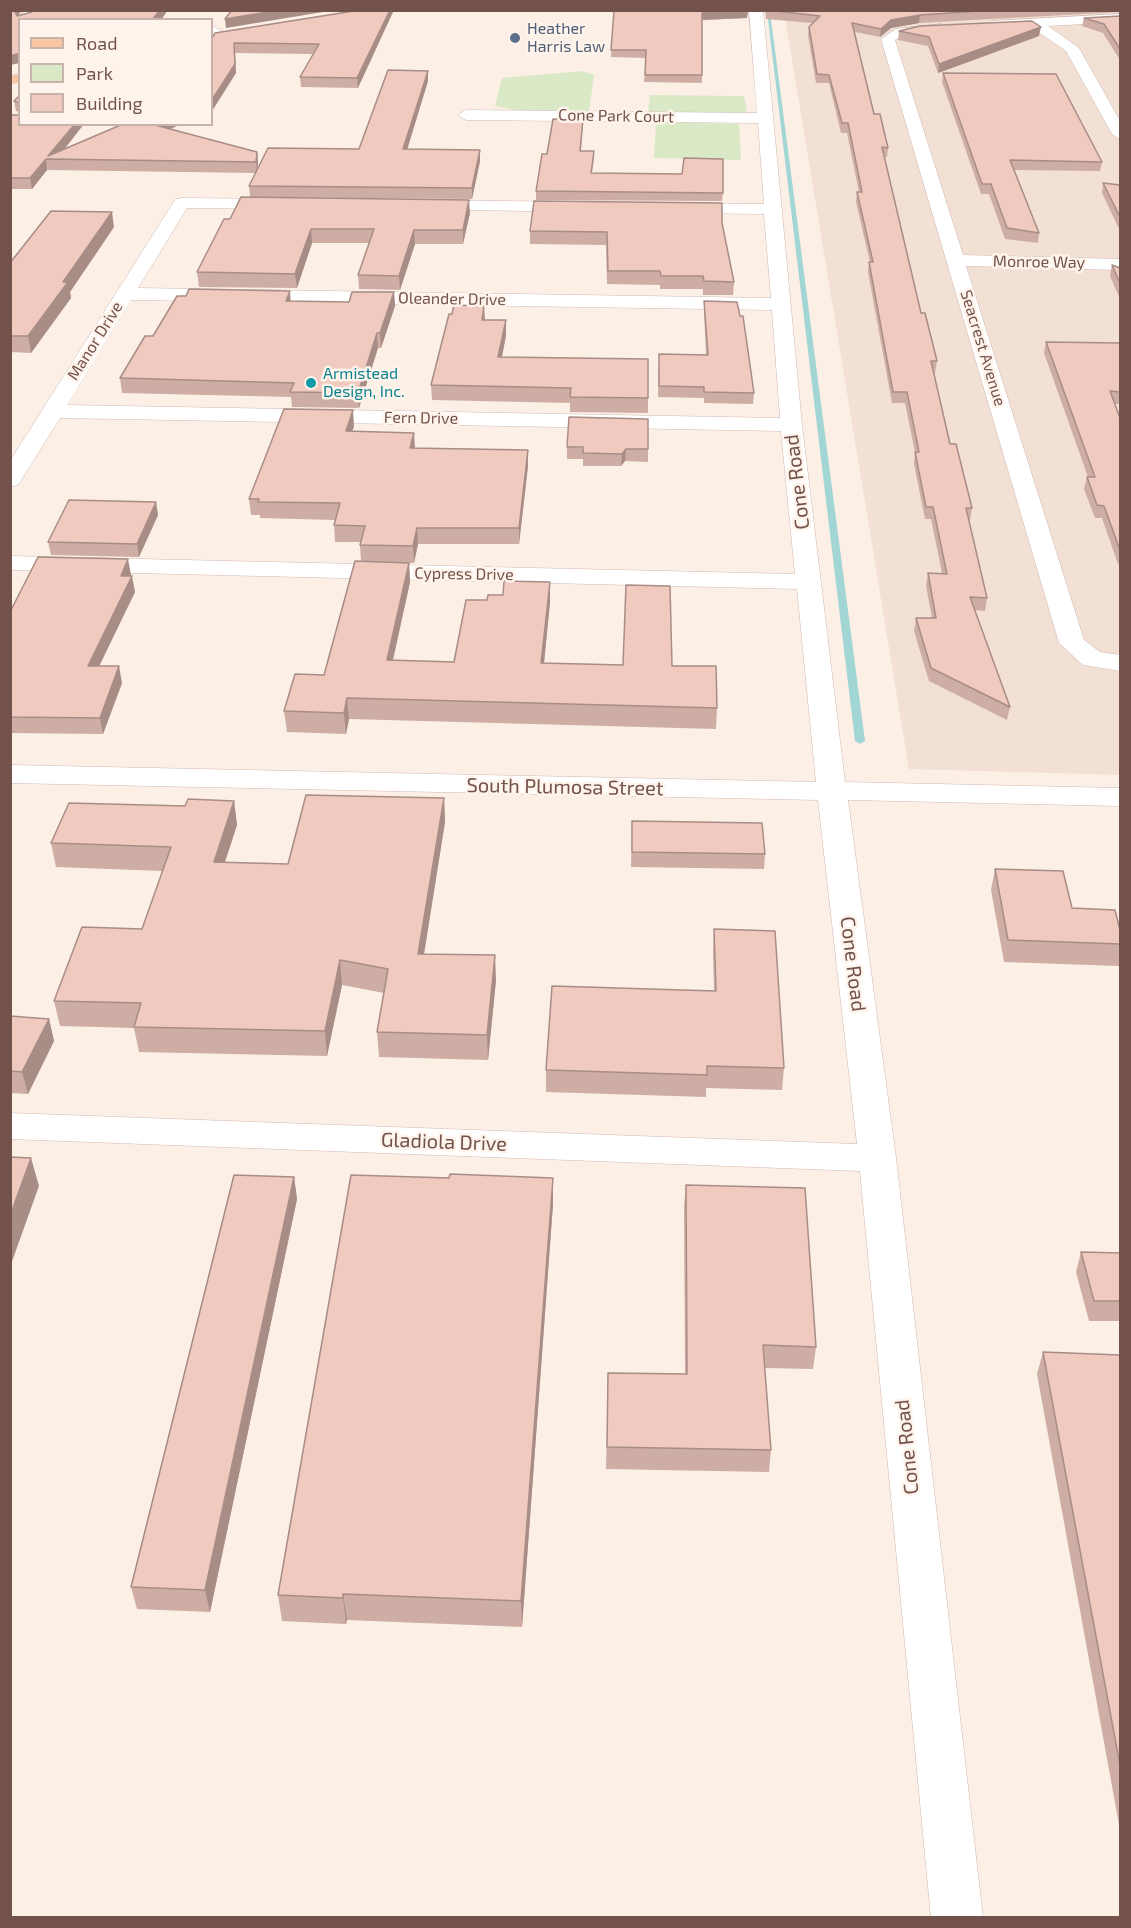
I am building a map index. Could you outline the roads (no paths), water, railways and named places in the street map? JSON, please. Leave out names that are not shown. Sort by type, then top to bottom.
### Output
[{"type":"street","name":"Cone Road","points":[[756,10],[791,425],[832,793],[878,1158],[957,1917]]},
{"type":"street","points":[[1034,22],[1120,18]]},
{"type":"street","points":[[1034,22],[1072,48],[1120,134]]},
{"type":"street","name":"Seacrest Avenue","points":[[1034,22],[896,33],[888,39],[1072,643],[1092,659],[1120,663]]},
{"type":"street","name":"Cone Park Court","points":[[466,115],[766,118]]},
{"type":"street","name":"Manor Drive","points":[[10,480],[182,203],[301,204]]},
{"type":"street","points":[[408,205],[595,207]]},
{"type":"street","points":[[663,208],[772,209]]},
{"type":"street","name":"Monroe Way","points":[[957,260],[1120,264]]},
{"type":"street","name":"Oleander Drive","points":[[124,294],[780,304]]},
{"type":"street","name":"Fern Drive","points":[[52,411],[791,425]]},
{"type":"street","name":"Cypress Drive","points":[[10,563],[809,582]]},
{"type":"street","name":"South Plumosa Street","points":[[10,774],[832,793],[1120,797]]},
{"type":"street","name":"Gladiola Drive","points":[[10,1126],[878,1158]]},
{"type":"waterway","points":[[768,12],[860,741]]},
{"type":"place","name":"Heather Harris Law","points":[[515,38]]},
{"type":"place","name":"Armistead Design, Inc.","points":[[311,383]]}]
